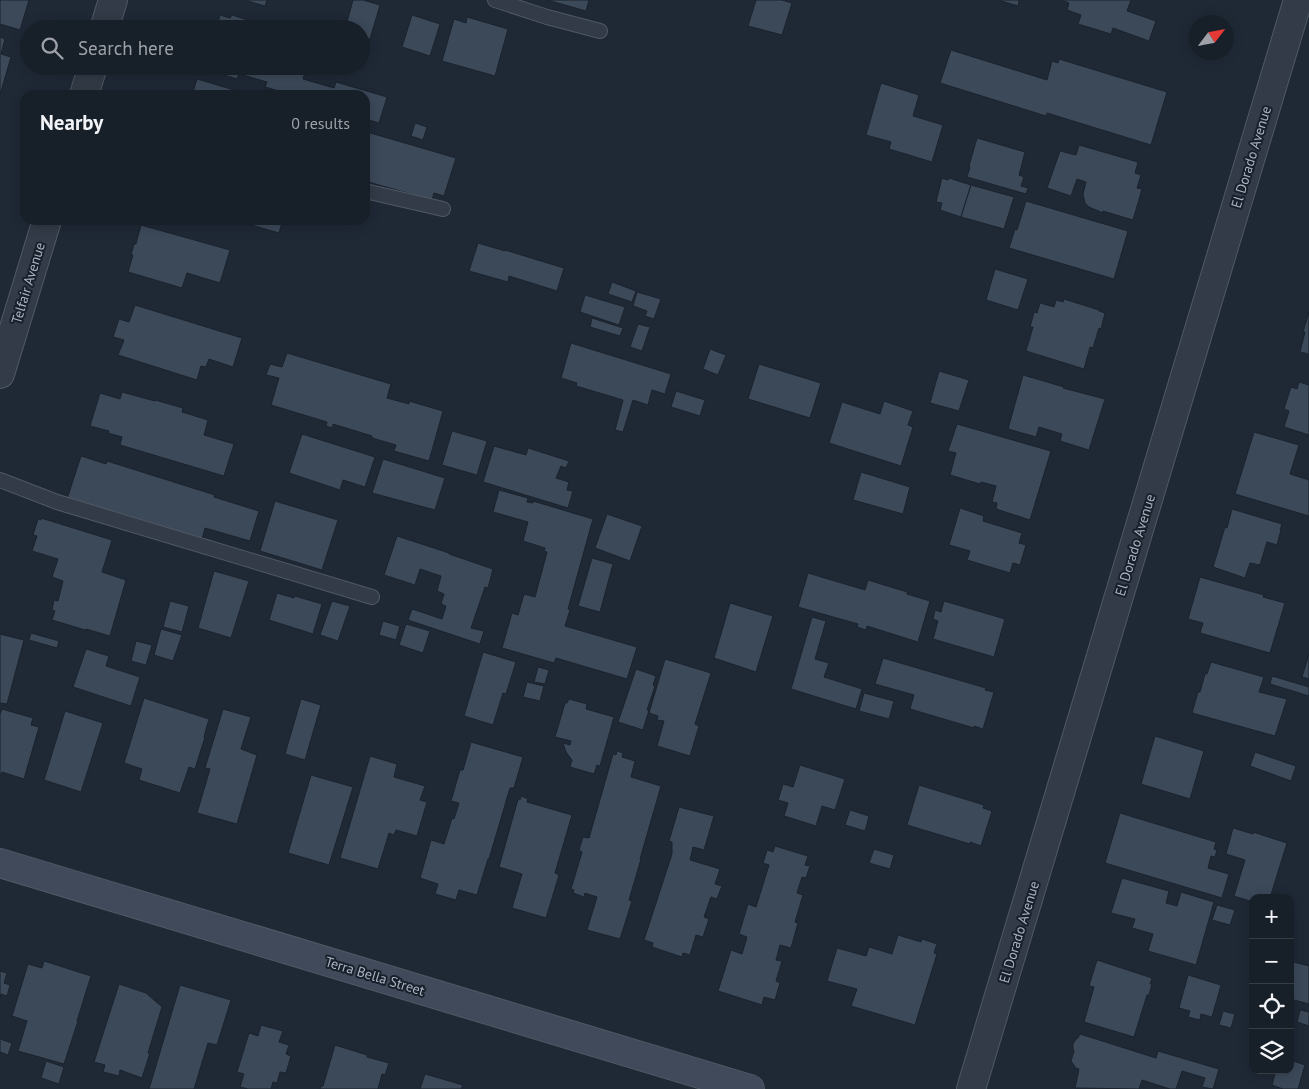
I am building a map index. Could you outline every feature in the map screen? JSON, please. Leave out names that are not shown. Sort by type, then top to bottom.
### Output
[{"type":"main road","name":"Terra Bella Street","points":[[0,863],[750,1089]]},
{"type":"street","points":[[107,20],[113,0]]},
{"type":"street","name":"El Dorado Avenue","points":[[972,1089],[1298,0]]},
{"type":"street","points":[[86,90],[90,75]]},
{"type":"street","name":"Telfair Avenue","points":[[0,374],[45,225]]},
{"type":"lane","points":[[494,0],[600,31]]},
{"type":"lane","points":[[370,192],[443,209]]},
{"type":"lane","points":[[0,480],[57,502],[372,597]]},
{"type":"building","points":[[0,0],[29,0],[23,20],[20,20],[20,30],[0,24]]},
{"type":"building","points":[[244,0],[267,0],[265,6]]},
{"type":"building","points":[[353,0],[363,0],[380,5],[370,39],[370,20],[347,20]]},
{"type":"building","points":[[547,0],[589,0],[586,11]]},
{"type":"building","points":[[756,0],[782,0],[792,3],[782,35],[748,26]]},
{"type":"building","points":[[998,0],[1019,0],[1018,6]]},
{"type":"building","points":[[1061,0],[1131,0],[1127,11],[1156,21],[1149,41],[1113,28],[1111,34],[1078,24],[1081,15],[1067,10],[1069,3]]},
{"type":"building","points":[[220,15],[230,18],[232,15],[248,20],[219,20]]},
{"type":"building","points":[[412,15],[440,24],[430,56],[402,47]]},
{"type":"building","points":[[467,17],[508,29],[495,76],[442,61],[454,19],[466,23]]},
{"type":"building","points":[[0,37],[5,39],[1,54],[11,57],[0,95]]},
{"type":"building","points":[[951,50],[1047,80],[1052,61],[1058,63],[1059,59],[1167,92],[1151,145],[1047,113],[1046,116],[940,83]]},
{"type":"building","points":[[224,75],[239,75],[237,79]]},
{"type":"building","points":[[242,75],[304,75],[303,79],[334,88],[336,82],[363,90],[276,90],[265,87],[267,82]]},
{"type":"building","points":[[197,79],[234,90],[194,90]]},
{"type":"building","points":[[881,83],[919,95],[913,116],[943,125],[932,162],[889,149],[891,142],[866,135]]},
{"type":"building","points":[[370,92],[387,97],[379,123],[370,120]]},
{"type":"building","points":[[415,123],[427,127],[423,140],[411,136]]},
{"type":"building","points":[[370,133],[456,158],[444,196],[434,193],[432,200],[370,182]]},
{"type":"building","points":[[977,138],[1025,152],[1019,175],[1024,177],[1021,186],[1028,188],[1026,194],[967,177]]},
{"type":"building","points":[[1079,145],[1138,162],[1135,173],[1141,175],[1137,188],[1142,189],[1133,220],[1103,211],[1103,213],[1089,207],[1085,203],[1083,194],[1086,182],[1077,179],[1071,196],[1047,188],[1060,151],[1076,155]]},
{"type":"building","points":[[942,178],[948,180],[949,178],[971,185],[961,217],[940,210],[942,203],[936,202]]},
{"type":"building","points":[[971,185],[1014,197],[1004,229],[961,217]]},
{"type":"building","points":[[1026,201],[1128,231],[1114,279],[1009,248]]},
{"type":"building","points":[[141,225],[230,250],[220,283],[187,273],[182,288],[128,272],[134,244],[136,244]]},
{"type":"building","points":[[251,225],[281,225],[279,233]]},
{"type":"building","points":[[478,243],[564,268],[557,291],[509,276],[508,282],[469,271]]},
{"type":"building","points":[[995,269],[1028,279],[1018,310],[986,300]]},
{"type":"building","points":[[612,282],[636,291],[632,302],[608,294]]},
{"type":"building","points":[[637,292],[661,299],[654,319],[645,316],[647,311],[633,306]]},
{"type":"building","points":[[585,295],[625,307],[619,325],[580,312]]},
{"type":"building","points":[[1064,299],[1105,313],[1093,348],[1090,347],[1084,369],[1026,351],[1033,327],[1030,327],[1034,312],[1037,313],[1040,303],[1054,307],[1056,300],[1063,302]]},
{"type":"building","points":[[135,305],[242,338],[233,367],[209,359],[206,367],[201,366],[197,380],[118,355],[124,340],[113,337],[119,319],[129,322]]},
{"type":"building","points":[[1309,312],[1309,354],[1300,352]]},
{"type":"building","points":[[592,318],[623,328],[620,336],[590,327]]},
{"type":"building","points":[[638,324],[650,327],[642,351],[630,347]]},
{"type":"building","points":[[571,343],[671,374],[665,394],[652,390],[648,405],[633,400],[623,432],[615,430],[623,400],[576,386],[577,383],[561,378]]},
{"type":"building","points":[[710,349],[726,355],[718,375],[703,369]]},
{"type":"building","points":[[287,353],[391,384],[387,398],[409,404],[409,401],[443,411],[429,461],[394,451],[396,445],[372,438],[372,436],[333,424],[332,428],[326,426],[327,422],[271,405],[279,378],[266,375],[270,364],[282,367]]},
{"type":"building","points":[[759,364],[821,383],[810,418],[748,399]]},
{"type":"building","points":[[939,371],[969,380],[959,411],[930,403]]},
{"type":"building","points":[[1023,375],[1105,399],[1089,450],[1060,441],[1062,434],[1039,427],[1036,437],[1008,429]]},
{"type":"building","points":[[1299,382],[1309,385],[1309,435],[1284,427],[1289,411],[1284,409],[1291,387],[1297,389]]},
{"type":"building","points":[[676,391],[705,400],[700,416],[671,407]]},
{"type":"building","points":[[122,392],[183,408],[182,412],[208,420],[204,435],[234,444],[224,476],[120,445],[122,437],[90,426],[100,393],[120,399]]},
{"type":"building","points":[[884,401],[913,411],[908,425],[913,427],[901,466],[829,443],[842,402],[880,414]]},
{"type":"building","points":[[957,424],[1051,451],[1030,520],[996,509],[997,503],[992,502],[996,486],[981,482],[980,484],[950,475],[956,453],[948,451]]},
{"type":"building","points":[[452,431],[487,441],[477,475],[442,465]]},
{"type":"building","points":[[1254,432],[1299,445],[1290,474],[1309,480],[1309,516],[1235,494]]},
{"type":"building","points":[[302,434],[375,457],[365,487],[343,480],[340,490],[289,473]]},
{"type":"building","points":[[494,446],[526,455],[528,448],[569,461],[566,468],[561,466],[556,478],[569,482],[567,490],[573,491],[568,508],[483,482]]},
{"type":"building","points":[[81,456],[106,464],[107,461],[259,511],[250,541],[205,528],[202,539],[67,499]]},
{"type":"building","points":[[383,459],[445,478],[435,510],[372,493]]},
{"type":"building","points":[[861,472],[910,487],[903,514],[853,500]]},
{"type":"building","points":[[499,490],[528,498],[527,502],[533,503],[533,501],[593,519],[565,626],[637,647],[627,679],[556,658],[554,663],[502,648],[512,613],[518,615],[524,594],[535,597],[547,552],[544,551],[545,548],[523,541],[528,522],[493,512]]},
{"type":"building","points":[[275,501],[338,520],[322,570],[260,551]]},
{"type":"building","points":[[960,508],[984,516],[983,521],[1022,533],[1019,543],[1026,545],[1020,565],[1013,563],[1010,573],[967,560],[970,551],[949,545]]},
{"type":"building","points":[[1232,509],[1282,524],[1277,545],[1267,542],[1260,565],[1250,563],[1245,578],[1213,567]]},
{"type":"building","points":[[607,514],[642,526],[630,561],[595,548]]},
{"type":"building","points":[[41,518],[112,540],[102,572],[126,580],[110,636],[52,620],[55,611],[52,610],[54,600],[58,601],[63,581],[52,577],[58,559],[32,551],[37,536],[33,535],[38,519],[41,520]]},
{"type":"building","points":[[397,536],[493,569],[488,588],[485,587],[471,628],[484,631],[480,644],[408,620],[412,609],[442,619],[446,606],[441,604],[444,594],[437,591],[441,576],[420,569],[415,585],[384,575]]},
{"type":"building","points":[[592,558],[613,564],[600,612],[578,606]]},
{"type":"building","points":[[214,571],[249,581],[231,638],[198,628]]},
{"type":"building","points":[[808,573],[865,590],[868,580],[930,601],[918,642],[867,626],[866,630],[857,627],[858,624],[798,607]]},
{"type":"building","points":[[1200,577],[1264,595],[1263,597],[1285,603],[1270,653],[1200,633],[1203,623],[1188,619]]},
{"type":"building","points":[[277,593],[322,604],[313,634],[269,620]]},
{"type":"building","points":[[170,601],[189,606],[182,632],[163,627]]},
{"type":"building","points":[[332,601],[350,606],[338,641],[320,635]]},
{"type":"building","points":[[944,601],[1005,619],[994,657],[933,639],[938,621],[933,619],[935,610],[941,612]]},
{"type":"building","points":[[730,603],[773,616],[756,672],[714,658]]},
{"type":"building","points":[[812,617],[826,621],[815,659],[829,663],[824,677],[862,689],[856,709],[791,689]]},
{"type":"building","points":[[383,621],[400,626],[396,640],[379,635]]},
{"type":"building","points":[[406,624],[430,631],[423,653],[399,645]]},
{"type":"building","points":[[161,629],[182,635],[173,661],[154,655]]},
{"type":"building","points":[[31,633],[59,641],[57,648],[29,640]]},
{"type":"building","points":[[0,634],[24,640],[7,704],[0,703]]},
{"type":"building","points":[[136,641],[152,645],[146,665],[131,661]]},
{"type":"building","points":[[86,649],[109,656],[106,666],[140,677],[131,706],[73,687]]},
{"type":"building","points":[[483,652],[516,662],[506,694],[503,693],[493,725],[464,716]]},
{"type":"building","points":[[1309,654],[1309,679],[1302,677]]},
{"type":"building","points":[[883,658],[994,692],[983,729],[910,709],[914,695],[875,684]]},
{"type":"building","points":[[665,659],[711,673],[695,724],[699,726],[690,756],[657,746],[664,721],[657,720],[658,716],[649,713]]},
{"type":"building","points":[[1211,662],[1264,677],[1259,692],[1287,699],[1275,736],[1192,713],[1198,692],[1200,692],[1205,674],[1207,674]]},
{"type":"building","points":[[538,667],[549,670],[545,684],[534,682]]},
{"type":"building","points":[[636,669],[656,676],[643,730],[618,722]]},
{"type":"building","points":[[1272,676],[1309,687],[1309,696],[1270,684]]},
{"type":"building","points":[[527,682],[544,686],[540,701],[523,697]]},
{"type":"building","points":[[864,693],[894,701],[889,719],[859,711]]},
{"type":"building","points":[[144,698],[209,719],[195,769],[189,767],[180,793],[139,780],[142,769],[124,763]]},
{"type":"building","points":[[301,699],[321,705],[305,760],[285,754]]},
{"type":"building","points":[[569,699],[587,704],[586,709],[614,717],[600,766],[597,765],[594,774],[570,767],[572,760],[566,752],[563,743],[570,745],[571,741],[555,737],[565,703]]},
{"type":"building","points":[[2,709],[33,718],[31,725],[39,727],[24,779],[2,772],[0,777],[0,714]]},
{"type":"building","points":[[223,709],[251,717],[241,749],[257,755],[237,824],[197,813],[210,769],[205,768]]},
{"type":"building","points":[[65,711],[103,723],[81,792],[44,780]]},
{"type":"building","points":[[1155,736],[1204,751],[1190,799],[1141,784]]},
{"type":"building","points":[[471,742],[523,757],[514,788],[510,788],[477,895],[459,890],[456,900],[435,894],[438,884],[420,878],[431,840],[444,844],[452,818],[454,819],[459,803],[451,801]]},
{"type":"building","points":[[617,751],[623,753],[622,757],[635,761],[631,777],[661,786],[629,900],[632,901],[620,939],[587,930],[597,897],[585,893],[584,897],[573,893],[574,890],[571,889],[582,852],[579,850],[583,837],[589,838],[613,754],[616,755]]},
{"type":"building","points":[[1255,752],[1296,766],[1291,781],[1250,766]]},
{"type":"building","points":[[370,756],[397,764],[394,777],[425,786],[420,800],[427,802],[417,836],[396,830],[394,835],[389,833],[378,869],[340,858]]},
{"type":"building","points":[[800,765],[845,779],[835,810],[822,806],[816,826],[784,816],[788,803],[778,800],[783,784],[793,787]]},
{"type":"building","points":[[311,775],[353,787],[329,865],[288,853]]},
{"type":"building","points":[[919,785],[984,805],[983,808],[992,811],[981,846],[907,825]]},
{"type":"building","points":[[521,796],[528,799],[527,802],[572,815],[555,873],[559,875],[546,918],[512,908],[522,874],[499,867],[518,799],[520,800]]},
{"type":"building","points":[[679,807],[714,816],[704,850],[693,847],[690,860],[720,869],[715,884],[722,886],[717,899],[711,897],[704,917],[709,919],[703,937],[696,935],[690,955],[683,953],[682,957],[652,947],[653,943],[644,940],[672,854],[672,842],[669,841]]},
{"type":"building","points":[[850,810],[869,816],[865,831],[845,825]]},
{"type":"building","points":[[1120,813],[1216,842],[1214,849],[1217,850],[1215,857],[1211,856],[1208,868],[1229,874],[1222,898],[1105,863]]},
{"type":"building","points":[[1233,828],[1287,843],[1271,894],[1249,894],[1249,901],[1234,896],[1245,860],[1226,854]]},
{"type":"building","points":[[775,846],[808,856],[805,865],[810,866],[806,878],[802,877],[797,893],[803,895],[795,922],[798,923],[791,948],[780,945],[776,960],[782,961],[776,981],[780,983],[775,1000],[764,997],[762,1005],[718,991],[731,950],[742,954],[747,937],[739,934],[748,904],[756,907],[769,865],[763,863],[767,850],[773,852]]},
{"type":"building","points":[[874,849],[894,855],[890,869],[869,863]]},
{"type":"building","points":[[1122,878],[1169,891],[1166,903],[1177,906],[1181,892],[1214,902],[1196,965],[1148,951],[1153,934],[1132,928],[1135,919],[1111,913]]},
{"type":"building","points":[[1217,905],[1235,910],[1230,925],[1212,920]]},
{"type":"building","points":[[898,935],[921,942],[922,939],[937,944],[934,953],[937,954],[915,1025],[851,1006],[857,989],[827,981],[837,948],[866,956],[869,947],[892,954]]},
{"type":"building","points":[[1097,960],[1152,978],[1149,995],[1147,995],[1134,1037],[1084,1022],[1094,987],[1089,986]]},
{"type":"building","points":[[44,961],[91,976],[64,1064],[18,1051],[27,1021],[12,1016],[28,964],[42,968]]},
{"type":"building","points":[[1294,962],[1309,966],[1309,1004],[1294,1000]]},
{"type":"building","points":[[0,971],[7,973],[4,983],[10,985],[7,996],[1,994],[0,998]]},
{"type":"building","points":[[1188,975],[1221,985],[1212,1017],[1201,1014],[1200,1020],[1188,1017],[1190,1011],[1179,1008]]},
{"type":"building","points":[[119,984],[146,993],[162,1007],[142,1078],[120,1070],[119,1076],[103,1072],[105,1065],[94,1062]]},
{"type":"building","points":[[180,985],[231,1000],[217,1045],[208,1043],[194,1089],[149,1089]]},
{"type":"building","points":[[1300,1010],[1309,1012],[1309,1026],[1297,1022]]},
{"type":"building","points":[[1223,1011],[1235,1014],[1231,1028],[1219,1025]]},
{"type":"building","points":[[261,1025],[283,1031],[279,1042],[289,1045],[286,1054],[291,1056],[286,1073],[280,1072],[277,1083],[273,1082],[271,1089],[240,1087],[244,1074],[237,1072],[249,1033],[258,1036]]},
{"type":"building","points":[[1080,1034],[1156,1058],[1158,1051],[1219,1069],[1213,1089],[1202,1087],[1205,1078],[1182,1071],[1176,1089],[1170,1089],[1142,1080],[1139,1089],[1075,1088],[1079,1069],[1071,1061],[1074,1051],[1073,1044]]},
{"type":"building","points":[[0,1039],[12,1043],[8,1055],[0,1052]]},
{"type":"building","points":[[335,1045],[389,1063],[385,1075],[382,1074],[378,1089],[320,1089],[323,1086]]},
{"type":"building","points":[[46,1061],[64,1067],[59,1084],[41,1078]]},
{"type":"building","points":[[1294,1061],[1305,1065],[1298,1089],[1283,1089],[1272,1085],[1275,1074],[1294,1074]]},
{"type":"building","points":[[425,1074],[463,1085],[461,1089],[420,1089]]}]
